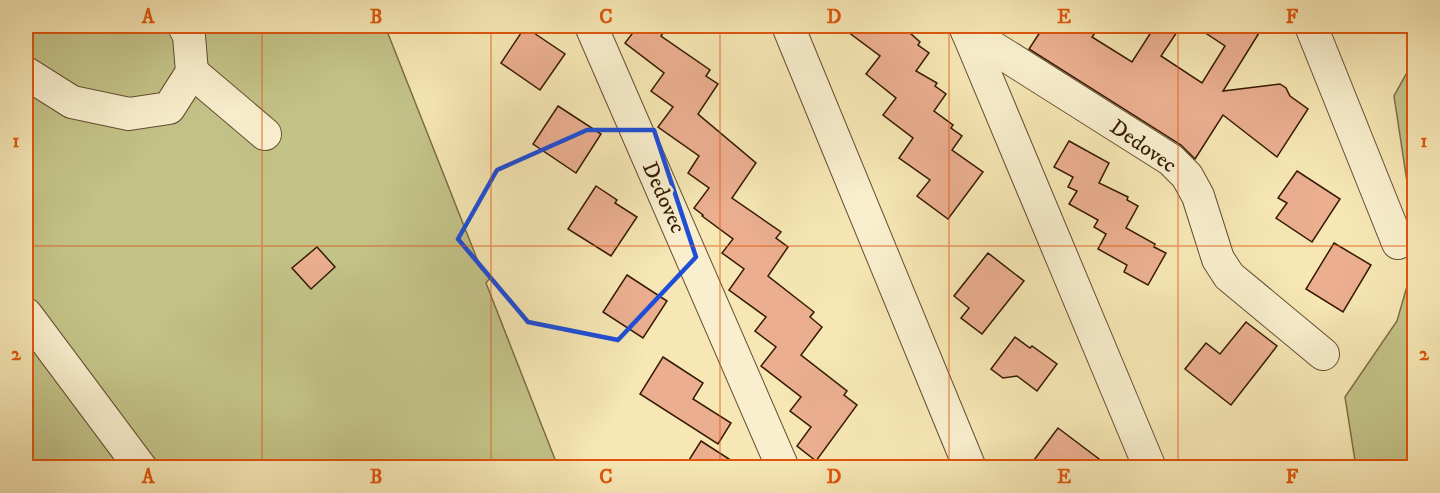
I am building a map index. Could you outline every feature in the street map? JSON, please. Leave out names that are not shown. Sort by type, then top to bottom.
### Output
[{"type":"street","points":[[26,74],[72,102],[129,114],[169,108],[192,72],[189,36],[184,26]]},
{"type":"street","name":"Dedovec","points":[[591,26],[783,468]]},
{"type":"street","points":[[788,26],[970,468]]},
{"type":"street","points":[[1311,26],[1398,243]]},
{"type":"street","name":"Dedovec","points":[[966,28],[1171,160],[1187,176],[1198,196],[1218,259],[1229,276],[1323,354]]},
{"type":"street","name":"Dedovec","points":[[966,28],[1150,468]]},
{"type":"street","points":[[192,72],[265,134]]},
{"type":"street","points":[[26,314],[141,468]]},
{"type":"highlighted area","points":[[587,130],[654,130],[696,257],[618,340],[528,322],[458,239],[497,170]]},
{"type":"green space","points":[[26,26],[385,26],[481,269],[491,277],[486,283],[558,467],[26,467]]},
{"type":"green space","points":[[1414,60],[1414,228],[1394,96]]},
{"type":"green space","points":[[1414,262],[1414,467],[1356,467],[1345,397],[1397,321]]},
{"type":"building","points":[[638,26],[668,26],[661,36],[710,70],[706,76],[718,84],[698,114],[756,163],[732,198],[781,232],[776,238],[788,247],[768,276],[814,312],[810,317],[822,327],[801,355],[847,391],[844,395],[857,405],[816,461],[797,446],[811,427],[790,411],[801,397],[761,366],[776,347],[755,331],[766,317],[729,290],[744,269],[722,253],[733,239],[694,208],[709,188],[688,173],[699,156],[658,127],[673,107],[651,91],[664,73],[625,43]]},
{"type":"building","points":[[840,26],[902,26],[920,42],[918,45],[929,53],[916,71],[937,83],[935,86],[946,94],[934,111],[953,125],[951,128],[962,136],[952,150],[983,172],[948,219],[917,196],[930,180],[899,158],[913,138],[883,115],[896,98],[866,74],[880,56]]},
{"type":"building","points":[[1044,26],[1100,26],[1092,37],[1132,62],[1155,26],[1181,26],[1161,56],[1202,83],[1225,46],[1195,26],[1247,26],[1259,33],[1223,91],[1280,84],[1286,88],[1290,96],[1308,109],[1277,157],[1223,115],[1195,159],[1181,145],[1029,49]]},
{"type":"building","points":[[525,27],[565,54],[540,90],[501,63]]},
{"type":"building","points":[[558,106],[601,134],[576,173],[533,144]]},
{"type":"building","points":[[1069,141],[1109,163],[1099,183],[1128,197],[1127,200],[1138,206],[1126,228],[1155,244],[1154,247],[1166,253],[1148,285],[1124,272],[1127,265],[1098,249],[1106,234],[1094,227],[1098,220],[1069,204],[1077,191],[1068,187],[1073,177],[1054,167]]},
{"type":"building","points":[[1297,171],[1340,199],[1312,242],[1276,218],[1287,203],[1278,198]]},
{"type":"building","points":[[596,186],[617,200],[615,203],[637,217],[611,256],[568,229]]},
{"type":"building","points":[[1334,243],[1371,265],[1343,312],[1306,289]]},
{"type":"building","points":[[317,247],[335,267],[311,289],[292,268]]},
{"type":"building","points":[[988,253],[1024,281],[982,334],[961,318],[969,308],[954,296]]},
{"type":"building","points":[[627,275],[667,301],[643,338],[603,312]]},
{"type":"building","points":[[1246,322],[1277,346],[1231,405],[1185,369],[1206,343],[1220,354]]},
{"type":"building","points":[[1015,337],[1057,364],[1037,391],[1017,376],[1003,378],[991,369]]},
{"type":"building","points":[[663,357],[703,383],[693,399],[731,423],[718,444],[640,394]]},
{"type":"building","points":[[1058,428],[1111,468],[1028,468]]},
{"type":"building","points":[[701,441],[743,468],[684,468]]},
{"type":"waterway","points":[[1410,26],[1414,85]]}]
